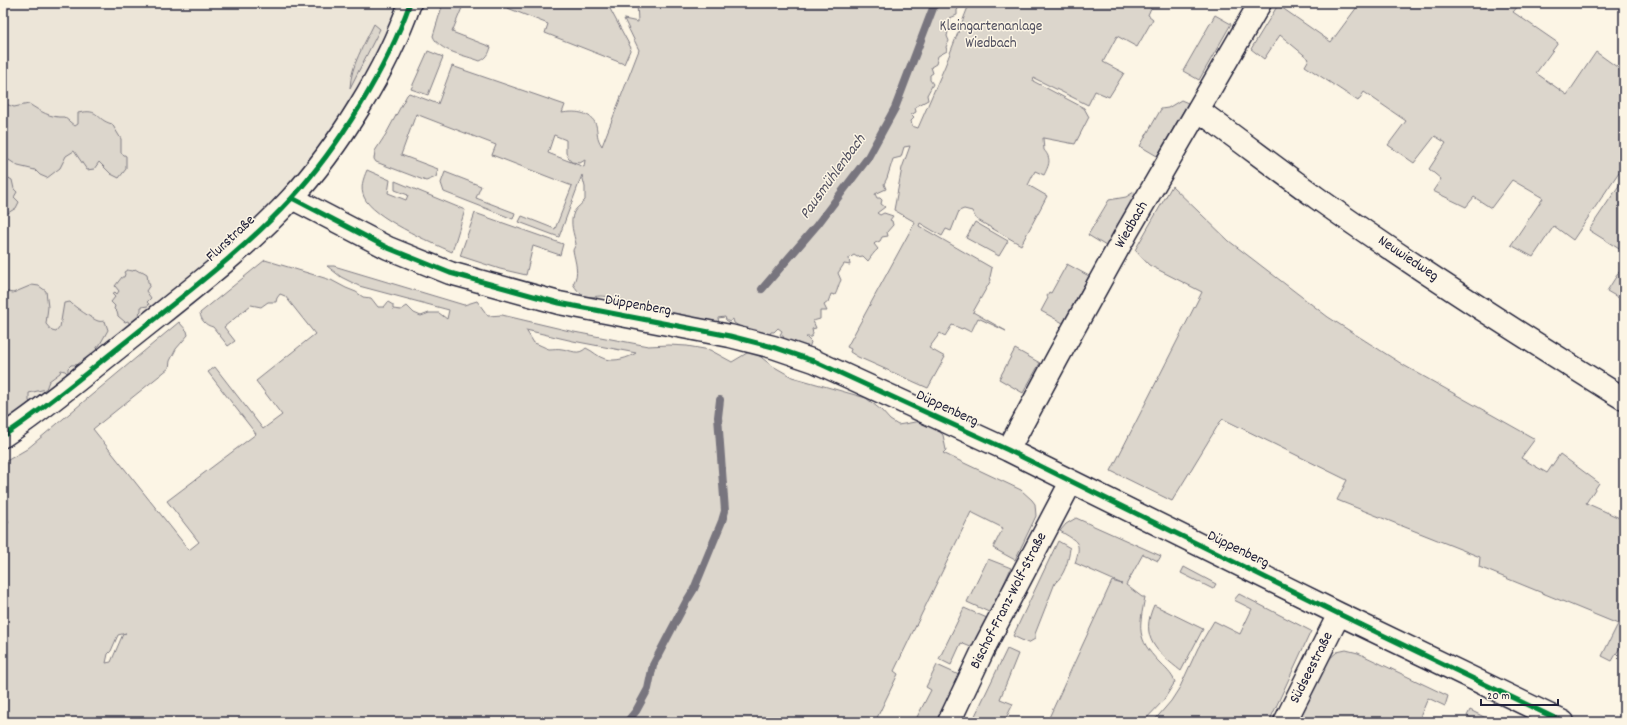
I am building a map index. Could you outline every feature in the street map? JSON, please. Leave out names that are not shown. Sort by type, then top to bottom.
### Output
[{"type":"street","name":"Flurstraße","points":[[3,436],[51,401],[215,270],[292,198],[334,145],[361,103],[387,55],[410,3]]},
{"type":"street","name":"Wiedbach","points":[[1008,450],[1069,336],[1260,3]]},
{"type":"street","name":"Neuwiedweg","points":[[1198,110],[1318,198],[1414,264],[1542,348],[1624,399]]},
{"type":"street","name":"Düppenberg","points":[[292,198],[388,248],[450,273],[559,303],[730,336],[773,348],[814,362],[1008,450],[1181,536],[1243,565],[1339,614],[1563,722]]},
{"type":"street","name":"Bischof-Franz-Wolf-Straße","points":[[949,722],[986,644],[1071,482]]},
{"type":"street","name":"Südseestraße","points":[[1285,722],[1339,614]]},
{"type":"shaded area","points":[[3,3],[408,3],[402,19],[288,205],[3,432]]},
{"type":"green space","points":[[443,3],[464,3],[452,32],[491,47],[484,59],[480,61],[453,52],[441,46],[436,41],[433,36]]},
{"type":"green space","points":[[495,3],[587,3],[609,7],[631,48],[624,64],[545,33],[548,24]]},
{"type":"green space","name":"Kleingartenanlage Wiedbach","points":[[637,3],[1149,3],[1151,8],[1148,15],[1153,19],[1137,47],[1117,36],[1103,62],[1124,73],[1109,97],[1095,91],[1088,105],[1034,78],[1033,81],[1084,108],[1089,117],[1075,144],[1043,138],[1044,150],[1047,153],[1049,162],[1044,175],[1035,171],[1028,185],[1047,196],[1021,245],[976,219],[972,211],[964,209],[959,211],[951,231],[946,229],[942,236],[920,223],[919,226],[992,268],[990,277],[991,280],[973,312],[1006,331],[978,318],[971,332],[952,325],[945,336],[940,333],[929,348],[945,357],[928,388],[858,357],[850,352],[851,349],[847,347],[915,222],[894,210],[902,168],[910,146],[904,147],[901,157],[893,159],[884,184],[886,189],[875,194],[877,198],[882,200],[881,204],[885,207],[877,213],[880,215],[884,213],[893,216],[890,220],[892,221],[893,225],[887,232],[888,236],[882,237],[880,241],[874,244],[878,249],[868,261],[863,256],[857,257],[854,255],[849,258],[850,265],[844,264],[838,273],[841,280],[836,293],[835,295],[831,294],[828,302],[824,305],[827,311],[820,311],[820,319],[813,321],[816,328],[812,329],[813,334],[811,337],[806,337],[811,342],[809,348],[784,339],[783,336],[780,335],[782,331],[778,328],[774,332],[771,332],[768,338],[739,331],[739,326],[734,323],[733,319],[729,322],[725,317],[718,318],[719,323],[715,323],[613,303],[609,297],[589,297],[582,294],[573,284],[577,272],[573,250],[576,244],[572,228],[572,220],[575,210],[585,200],[585,187],[582,175],[559,237],[519,222],[522,216],[555,229],[572,186],[492,155],[496,145],[416,114],[401,155],[438,169],[436,177],[426,181],[376,162],[374,159],[375,151],[407,95],[409,93],[438,104],[452,66],[565,105],[562,113],[576,112],[590,117],[594,120],[598,138],[602,146],[639,50],[624,19],[638,22]],"holes":[[[960,7],[968,7],[945,66],[918,128],[912,126],[911,121],[914,118],[911,115],[916,112],[915,107],[928,100],[927,95],[933,84],[930,80],[930,75],[933,73],[931,67],[936,64],[938,56],[947,51],[946,47],[949,41],[947,36],[948,32],[943,29],[950,23],[950,18],[957,15],[957,10]],[[554,135],[566,140],[566,153],[571,162],[548,153]],[[585,160],[584,167],[571,162],[580,163]]]},
{"type":"green space","points":[[1360,3],[1521,3],[1513,12],[1558,43],[1536,73],[1567,95],[1596,52],[1624,72],[1624,82],[1621,86],[1624,88],[1624,173],[1619,172],[1573,240],[1554,226],[1533,257],[1511,245],[1543,198],[1512,180],[1491,208],[1474,197],[1466,207],[1433,191],[1441,179],[1429,169],[1446,143],[1435,136],[1414,163],[1388,145],[1406,121],[1364,92],[1358,101],[1305,66],[1309,59],[1280,35],[1264,59],[1251,49],[1278,5],[1331,42]]},
{"type":"green space","points":[[1215,15],[1231,24],[1199,80],[1183,71]]},
{"type":"green space","points":[[374,24],[380,29],[350,88],[355,63]]},
{"type":"green space","points":[[428,51],[443,57],[428,95],[411,89]]},
{"type":"green space","points":[[3,98],[8,99],[3,103]]},
{"type":"green space","points":[[1181,100],[1188,103],[1157,156],[1140,146],[1161,109],[1168,108]]},
{"type":"green space","points":[[3,103],[14,107],[29,104],[50,115],[64,117],[75,126],[78,124],[78,113],[94,113],[106,122],[112,124],[121,139],[121,153],[126,156],[126,169],[119,178],[111,174],[99,162],[94,169],[87,170],[74,151],[66,156],[60,168],[47,178],[40,175],[35,170],[18,166],[9,160],[3,164]]},
{"type":"green space","points":[[367,170],[390,180],[388,193],[406,200],[408,195],[395,190],[395,181],[465,210],[452,252],[404,229],[378,213],[369,205],[362,190],[363,180]]},
{"type":"green space","points":[[445,172],[481,186],[476,198],[515,213],[513,219],[444,192],[441,183]]},
{"type":"green space","points":[[3,173],[12,180],[14,189],[17,192],[14,197],[19,202],[16,208],[3,216]]},
{"type":"green space","points":[[1624,178],[1624,252],[1589,230]]},
{"type":"green space","points":[[1172,186],[1229,241],[1328,317],[1405,366],[1535,439],[1521,458],[1547,473],[1560,454],[1599,483],[1586,503],[1624,520],[1624,641],[1612,661],[1602,656],[1618,624],[1479,567],[1480,557],[1337,500],[1347,480],[1223,419],[1172,501],[1111,471],[1202,292],[1149,265],[1135,250]]},
{"type":"green space","points":[[1134,192],[1136,193],[1106,246],[1088,235],[1109,200],[1126,197]]},
{"type":"green space","points":[[475,213],[563,244],[560,255],[533,246],[526,275],[500,269],[460,256]]},
{"type":"green space","points":[[975,222],[1008,241],[999,256],[966,238]]},
{"type":"green space","points":[[265,260],[331,280],[363,297],[371,298],[378,307],[384,307],[388,302],[393,305],[393,309],[401,310],[407,306],[414,313],[421,316],[429,313],[439,313],[447,319],[449,310],[359,286],[341,277],[327,266],[334,266],[464,305],[477,301],[488,316],[502,315],[574,332],[648,346],[687,346],[710,350],[732,362],[752,350],[771,365],[792,377],[866,398],[881,410],[890,420],[898,425],[927,420],[943,435],[946,450],[943,453],[1021,490],[1035,504],[1036,516],[1015,560],[993,548],[1003,528],[971,512],[894,671],[898,674],[875,722],[3,722],[3,530],[9,522],[3,510],[3,463],[27,449],[179,322],[187,331],[188,335],[176,349],[170,361],[169,368],[93,429],[189,550],[199,542],[167,501],[256,434],[208,372],[215,367],[263,429],[282,415],[256,381],[315,334],[285,296],[280,294],[276,302],[268,302],[261,307],[251,305],[224,327],[235,341],[228,346],[213,327],[204,322],[200,313]],"holes":[[[526,330],[573,341],[636,353],[625,358],[609,360],[602,358],[586,348],[580,352],[549,349],[534,343]],[[126,633],[123,634],[111,662],[106,663],[108,654],[111,651],[118,635]]]},
{"type":"green space","points":[[1067,264],[1089,276],[1063,323],[1041,311],[1048,298],[1047,296],[1049,292],[1051,293]]},
{"type":"green space","points":[[1624,264],[1624,301],[1607,291]]},
{"type":"green space","points":[[135,269],[147,274],[150,285],[146,291],[151,298],[147,302],[149,304],[148,306],[141,307],[141,311],[139,313],[141,316],[137,315],[138,319],[130,325],[128,321],[125,322],[118,316],[114,309],[115,306],[111,302],[115,297],[112,294],[115,292],[117,294],[119,291],[115,286],[122,277],[124,277],[124,272],[127,270],[133,271]]},
{"type":"green space","points":[[32,285],[39,286],[46,291],[48,307],[46,324],[52,331],[56,332],[60,327],[64,303],[70,302],[88,316],[96,320],[105,321],[108,330],[97,347],[97,350],[88,358],[91,364],[71,365],[68,368],[68,374],[61,370],[60,373],[49,381],[46,389],[29,393],[29,401],[33,405],[3,429],[3,291],[13,293]]},
{"type":"green space","points":[[1015,349],[1040,363],[1023,393],[999,379]]},
{"type":"green space","points":[[1076,518],[1161,556],[1158,561],[1143,554],[1126,585],[1142,597],[1145,597],[1141,617],[1141,632],[1143,639],[1146,646],[1175,682],[1163,701],[1143,722],[1047,722],[1112,581],[1122,584],[1075,563],[1078,551],[1077,543],[1075,540],[1060,531],[1066,524]]},
{"type":"green space","points":[[1058,541],[1070,548],[1067,563],[1061,576],[1055,583],[1035,634],[1035,639],[1028,643],[1013,636]]},
{"type":"green space","points":[[988,559],[1011,568],[991,613],[967,602]]},
{"type":"green space","points":[[1184,567],[1216,584],[1213,589],[1181,573]]},
{"type":"green space","points":[[1239,594],[1311,631],[1269,722],[1153,722],[1171,701],[1180,687],[1198,648],[1214,621],[1240,634],[1252,609],[1234,600]]},
{"type":"green space","points":[[1154,605],[1203,629],[1181,671],[1158,650],[1153,643],[1149,627],[1150,617]]},
{"type":"green space","points":[[964,608],[987,618],[973,648],[961,643],[951,665],[939,659]]},
{"type":"green space","points":[[1007,649],[1018,654],[1000,699],[1013,704],[1004,722],[972,722]]},
{"type":"green space","points":[[1346,650],[1358,653],[1448,696],[1445,706],[1428,698],[1418,722],[1298,722],[1328,660],[1337,652]]},
{"type":"green space","points":[[937,665],[959,675],[936,722],[922,722],[916,719],[931,690],[926,687]]},
{"type":"green space","points":[[1470,710],[1494,722],[1480,722],[1467,716]]},
{"type":"waterway","name":"Pausmühlenbach","points":[[762,289],[817,225],[867,159],[895,108],[935,3]]},
{"type":"waterway","points":[[627,722],[636,711],[648,689],[653,665],[694,589],[725,511],[718,417],[720,400]]},
{"type":"cycle path","points":[[3,436],[51,401],[233,255],[291,199],[309,179],[360,107],[388,54],[410,3]]},
{"type":"cycle path","points":[[292,198],[388,248],[450,273],[559,303],[730,336],[773,347],[814,361],[1008,450],[1339,614],[1563,722]]}]
